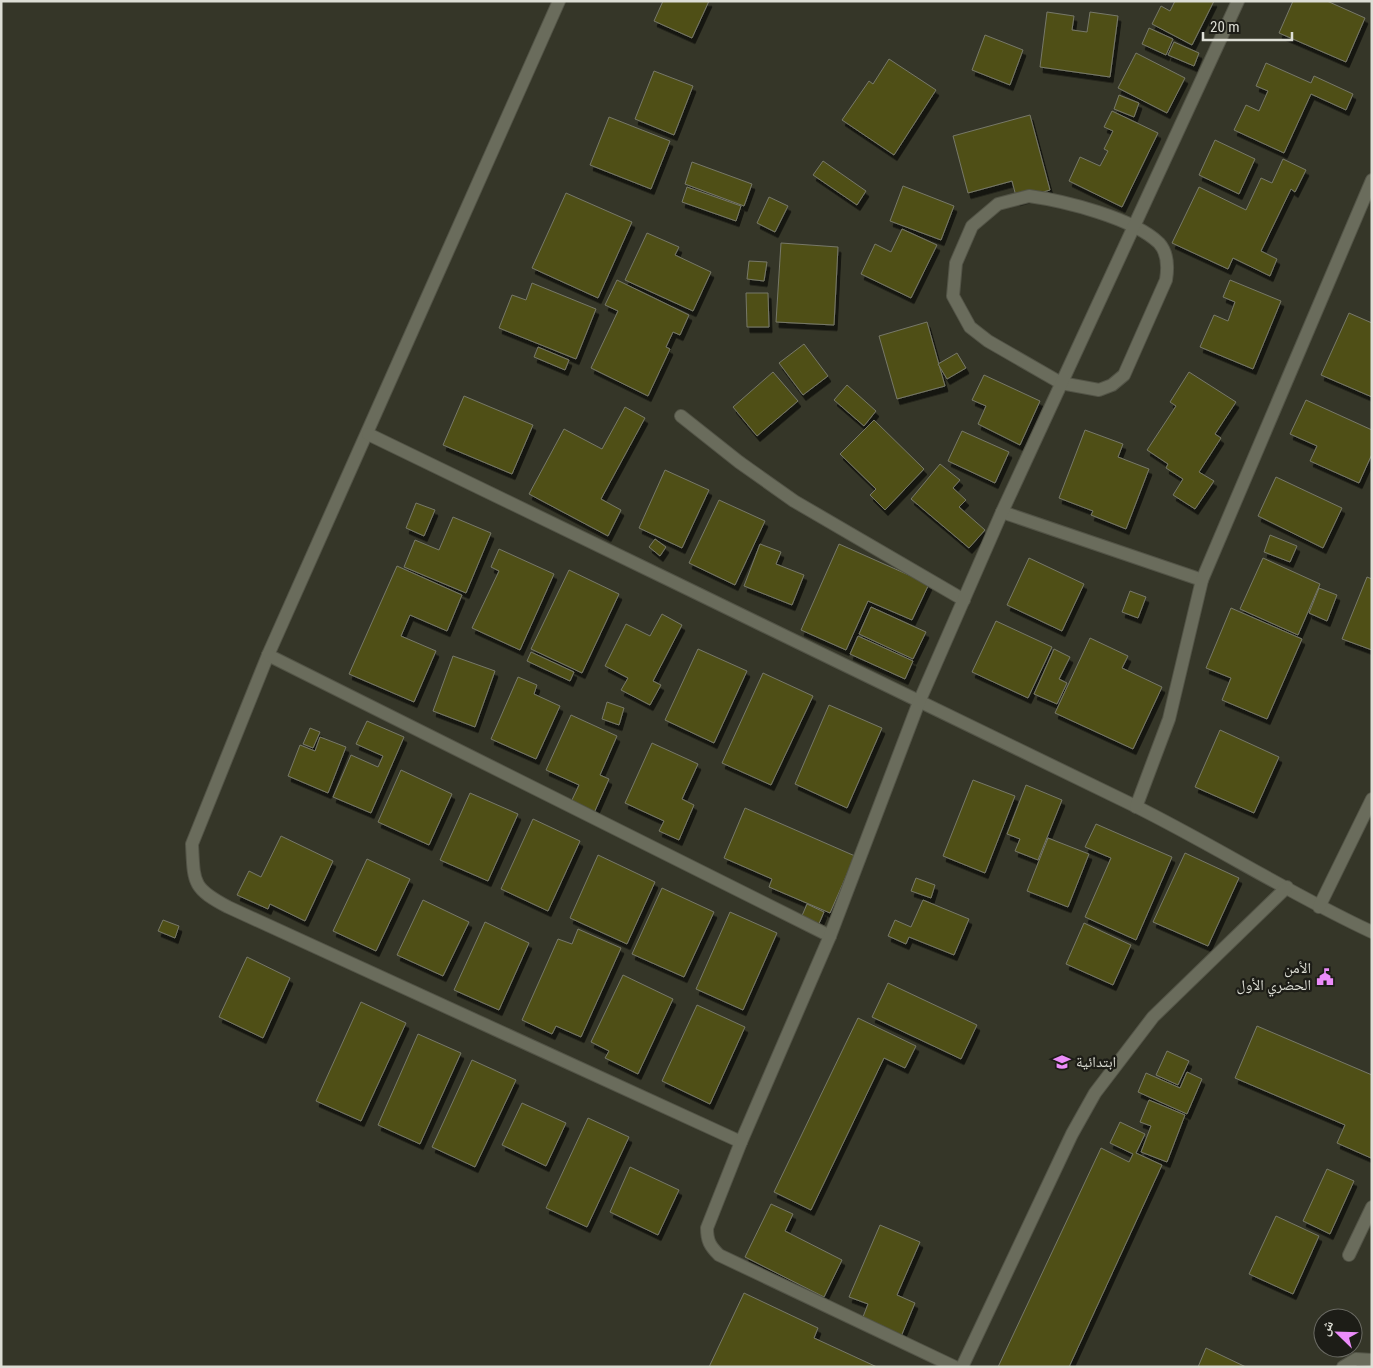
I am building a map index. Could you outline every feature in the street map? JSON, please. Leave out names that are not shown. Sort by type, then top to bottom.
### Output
[{"type":"street","points":[[559,1],[368,434],[268,655],[192,844],[193,871],[197,886],[208,896],[228,907],[741,1142]]},
{"type":"street","points":[[955,1367],[719,1255],[711,1247],[707,1239],[707,1228],[741,1142],[830,936],[919,702],[1002,512],[1238,1]]},
{"type":"street","points":[[1136,807],[1169,719],[1202,580],[1372,180]]},
{"type":"street","points":[[1029,196],[1062,201],[1134,226],[1160,244],[1168,264],[1166,280],[1124,375],[1112,385],[1099,390],[1061,383],[988,341],[970,327],[953,296],[956,263],[972,226],[998,204],[1029,196]]},
{"type":"street","points":[[681,416],[739,462],[794,501],[964,600]]},
{"type":"street","points":[[368,434],[1136,807],[1287,887],[1318,907],[1372,932]]},
{"type":"street","points":[[1002,512],[1202,580]]},
{"type":"street","points":[[268,655],[830,936]]},
{"type":"street","points":[[1318,907],[1372,799]]},
{"type":"street","points":[[962,1367],[1072,1134],[1095,1093],[1154,1017],[1287,887]]},
{"type":"street","points":[[1349,1255],[1372,1207]]},
{"type":"street","points":[[1343,1367],[1356,1359],[1372,1360]]},
{"type":"building","points":[[663,1],[709,1],[692,38],[654,21]]},
{"type":"building","points":[[1175,1],[1214,1],[1192,45],[1152,24],[1161,6],[1170,11]]},
{"type":"building","points":[[1293,1],[1327,1],[1365,18],[1346,62],[1279,33]]},
{"type":"building","points":[[1047,12],[1074,16],[1072,30],[1087,32],[1090,12],[1118,16],[1110,77],[1040,67]]},
{"type":"building","points":[[1149,28],[1173,39],[1166,55],[1142,44]]},
{"type":"building","points":[[985,35],[1023,50],[1010,85],[972,70]]},
{"type":"building","points":[[1174,42],[1199,53],[1194,66],[1168,55]]},
{"type":"building","points":[[1136,53],[1185,78],[1167,113],[1118,88]]},
{"type":"building","points":[[889,59],[936,90],[894,155],[842,120],[869,81],[873,84]]},
{"type":"building","points":[[1266,63],[1311,83],[1314,76],[1353,94],[1346,110],[1311,94],[1284,153],[1234,130],[1246,105],[1259,111],[1268,91],[1256,86]]},
{"type":"building","points":[[654,71],[693,86],[674,135],[635,119]]},
{"type":"building","points":[[1119,95],[1139,103],[1134,117],[1114,109]]},
{"type":"building","points":[[1112,111],[1158,133],[1122,207],[1069,181],[1080,157],[1100,166],[1108,151],[1104,149],[1113,131],[1104,127]]},
{"type":"building","points":[[1030,115],[1050,190],[1017,200],[1012,181],[968,193],[953,136]]},
{"type":"building","points":[[609,117],[670,141],[651,189],[590,165]]},
{"type":"building","points":[[1215,140],[1255,159],[1239,194],[1199,175]]},
{"type":"building","points":[[1283,159],[1306,170],[1295,192],[1291,189],[1261,251],[1277,259],[1270,276],[1233,258],[1228,269],[1172,243],[1199,187],[1246,210],[1261,178],[1272,183]]},
{"type":"building","points":[[823,161],[866,191],[857,205],[813,175]]},
{"type":"building","points":[[692,162],[752,184],[744,206],[685,184]]},
{"type":"building","points":[[903,186],[954,206],[941,240],[890,221]]},
{"type":"building","points":[[687,187],[741,206],[736,221],[682,202]]},
{"type":"building","points":[[566,193],[632,222],[598,298],[532,268]]},
{"type":"building","points":[[769,197],[788,206],[775,232],[757,223]]},
{"type":"building","points":[[902,229],[937,245],[911,298],[861,274],[875,244],[891,252]]},
{"type":"building","points":[[647,233],[679,247],[675,255],[711,272],[693,311],[625,280]]},
{"type":"building","points":[[781,243],[838,247],[834,325],[776,322]]},
{"type":"building","points":[[749,261],[767,262],[764,281],[747,279]]},
{"type":"building","points":[[617,280],[689,315],[680,335],[673,332],[666,347],[670,349],[648,396],[591,368],[618,311],[605,305]]},
{"type":"building","points":[[1230,280],[1281,301],[1253,369],[1200,347],[1214,315],[1228,321],[1235,302],[1223,297]]},
{"type":"building","points":[[532,283],[596,309],[576,359],[499,328],[512,295],[526,300]]},
{"type":"building","points":[[746,293],[768,293],[769,327],[747,327]]},
{"type":"building","points":[[1349,313],[1372,323],[1372,397],[1321,375]]},
{"type":"building","points":[[927,322],[945,386],[897,399],[879,336]]},
{"type":"building","points":[[804,344],[828,376],[803,395],[779,363]]},
{"type":"building","points":[[538,347],[569,360],[565,370],[534,357]]},
{"type":"building","points":[[957,353],[966,368],[947,379],[938,364]]},
{"type":"building","points":[[773,372],[798,401],[757,436],[733,407]]},
{"type":"building","points":[[1189,372],[1236,402],[1215,434],[1221,438],[1199,472],[1214,481],[1195,509],[1173,495],[1183,479],[1166,468],[1168,464],[1147,450],[1176,406],[1170,402]]},
{"type":"building","points":[[984,375],[1040,401],[1020,445],[978,424],[986,406],[972,400]]},
{"type":"building","points":[[847,385],[876,411],[864,426],[834,400]]},
{"type":"building","points":[[464,396],[533,425],[512,474],[443,445]]},
{"type":"building","points":[[1306,400],[1372,430],[1372,454],[1359,483],[1310,461],[1317,446],[1290,434]]},
{"type":"building","points":[[625,407],[645,418],[601,499],[621,510],[608,536],[529,494],[564,429],[602,449]]},
{"type":"building","points":[[874,420],[924,469],[885,510],[870,495],[876,489],[840,454]]},
{"type":"building","points":[[1085,430],[1123,444],[1118,457],[1149,469],[1126,529],[1091,515],[1093,511],[1059,498]]},
{"type":"building","points":[[962,431],[1009,452],[995,483],[948,461]]},
{"type":"building","points":[[940,464],[960,480],[953,488],[966,500],[959,507],[985,530],[969,548],[911,499]]},
{"type":"building","points":[[665,470],[709,490],[682,548],[639,528]]},
{"type":"building","points":[[1276,477],[1342,508],[1323,548],[1258,516]]},
{"type":"building","points":[[719,500],[765,521],[735,585],[689,563]]},
{"type":"building","points":[[416,503],[435,510],[424,536],[406,528]]},
{"type":"building","points":[[453,517],[491,533],[466,593],[404,567],[415,540],[439,550]]},
{"type":"building","points":[[1270,535],[1297,546],[1290,562],[1264,552]]},
{"type":"building","points":[[655,539],[666,547],[660,556],[649,547]]},
{"type":"building","points":[[760,544],[781,552],[776,564],[804,575],[792,605],[744,586]]},
{"type":"building","points":[[839,544],[929,584],[912,620],[868,601],[846,650],[801,630]]},
{"type":"building","points":[[499,549],[554,574],[520,650],[472,628],[499,571],[491,567]]},
{"type":"building","points":[[1029,558],[1084,584],[1062,631],[1007,605]]},
{"type":"building","points":[[1263,558],[1320,584],[1298,635],[1240,609]]},
{"type":"building","points":[[397,566],[462,595],[447,631],[410,615],[401,636],[436,651],[414,702],[349,674]]},
{"type":"building","points":[[569,570],[619,594],[582,673],[531,649]]},
{"type":"building","points":[[1367,577],[1372,579],[1372,650],[1342,639]]},
{"type":"building","points":[[1319,588],[1337,595],[1327,621],[1309,613]]},
{"type":"building","points":[[1130,591],[1146,597],[1138,618],[1122,612]]},
{"type":"building","points":[[871,607],[926,632],[913,659],[859,634]]},
{"type":"building","points":[[1231,608],[1302,639],[1267,719],[1222,700],[1231,678],[1206,668]]},
{"type":"building","points":[[662,614],[682,625],[653,681],[661,685],[650,705],[621,690],[628,678],[605,666],[626,624],[650,636]]},
{"type":"building","points":[[996,621],[1052,647],[1028,698],[972,672]]},
{"type":"building","points":[[858,636],[913,661],[905,679],[850,654]]},
{"type":"building","points":[[1090,638],[1128,656],[1122,668],[1162,687],[1133,749],[1055,713]]},
{"type":"building","points":[[698,649],[747,671],[714,743],[665,720]]},
{"type":"building","points":[[1054,649],[1070,657],[1059,679],[1067,683],[1057,704],[1034,694]]},
{"type":"building","points":[[531,652],[574,672],[570,681],[527,661]]},
{"type":"building","points":[[453,656],[495,671],[475,727],[433,711]]},
{"type":"building","points":[[763,673],[813,696],[771,785],[722,763]]},
{"type":"building","points":[[518,677],[537,685],[534,694],[560,706],[536,759],[491,739]]},
{"type":"building","points":[[607,702],[624,708],[619,725],[602,719]]},
{"type":"building","points":[[829,705],[882,728],[847,808],[795,784]]},
{"type":"building","points":[[571,715],[617,736],[600,775],[609,779],[594,813],[571,802],[579,785],[546,770]]},
{"type":"building","points":[[367,721],[404,737],[371,813],[333,797],[351,755],[378,767],[383,756],[356,744]]},
{"type":"building","points":[[310,728],[320,732],[313,748],[303,744]]},
{"type":"building","points":[[1220,730],[1279,757],[1254,813],[1195,787]]},
{"type":"building","points":[[320,737],[346,747],[328,793],[288,776],[300,745],[315,751]]},
{"type":"building","points":[[652,743],[698,764],[682,799],[694,805],[679,840],[659,831],[664,821],[625,803]]},
{"type":"building","points":[[401,770],[452,794],[429,845],[378,822]]},
{"type":"building","points":[[973,780],[1015,796],[985,873],[943,856]]},
{"type":"building","points":[[1026,785],[1062,800],[1038,860],[1015,851],[1020,839],[1007,834]]},
{"type":"building","points":[[470,793],[518,814],[488,881],[440,860]]},
{"type":"building","points":[[745,808],[855,856],[830,913],[769,887],[772,879],[724,858]]},
{"type":"building","points":[[533,819],[580,841],[548,911],[501,889]]},
{"type":"building","points":[[1096,824],[1172,857],[1136,940],[1085,917],[1111,858],[1085,847]]},
{"type":"building","points":[[281,836],[333,861],[305,921],[270,904],[268,909],[237,895],[249,871],[261,877]]},
{"type":"building","points":[[1048,838],[1089,854],[1068,907],[1027,891]]},
{"type":"building","points":[[1185,853],[1239,878],[1208,946],[1153,922]]},
{"type":"building","points":[[598,855],[655,882],[627,944],[570,918]]},
{"type":"building","points":[[367,859],[410,879],[376,951],[333,931]]},
{"type":"building","points":[[916,878],[935,885],[931,898],[911,891]]},
{"type":"building","points":[[662,888],[714,912],[684,977],[632,954]]},
{"type":"building","points":[[423,900],[469,922],[443,976],[397,955]]},
{"type":"building","points":[[923,900],[969,919],[954,955],[909,937],[906,944],[888,936],[895,920],[911,927]]},
{"type":"building","points":[[807,904],[824,912],[818,926],[801,918]]},
{"type":"building","points":[[730,912],[777,933],[743,1010],[696,989]]},
{"type":"building","points":[[163,920],[179,926],[175,938],[158,931]]},
{"type":"building","points":[[485,922],[529,943],[499,1010],[454,990]]},
{"type":"building","points":[[1084,923],[1131,945],[1113,985],[1066,964]]},
{"type":"building","points":[[578,929],[621,948],[581,1037],[556,1026],[552,1034],[522,1020],[558,939],[572,944]]},
{"type":"building","points":[[247,957],[290,978],[263,1038],[219,1017]]},
{"type":"building","points":[[623,975],[673,999],[638,1074],[605,1058],[609,1051],[591,1042]]},
{"type":"building","points":[[888,983],[977,1025],[961,1059],[872,1017]]},
{"type":"building","points":[[361,1002],[406,1023],[361,1121],[316,1101]]},
{"type":"building","points":[[697,1005],[745,1027],[710,1104],[662,1081]]},
{"type":"building","points":[[858,1018],[916,1046],[905,1068],[884,1058],[811,1210],[774,1192]]},
{"type":"building","points":[[1257,1026],[1372,1075],[1371,1158],[1337,1143],[1345,1125],[1235,1078]]},
{"type":"building","points":[[418,1034],[461,1053],[420,1144],[378,1125]]},
{"type":"building","points":[[1167,1051],[1189,1061],[1178,1085],[1156,1075]]},
{"type":"building","points":[[472,1060],[516,1080],[475,1167],[432,1147]]},
{"type":"building","points":[[1187,1072],[1202,1079],[1187,1114],[1138,1092],[1146,1073],[1180,1088]]},
{"type":"building","points":[[1149,1100],[1185,1115],[1167,1162],[1141,1152],[1151,1126],[1140,1122]]},
{"type":"building","points":[[522,1103],[566,1123],[546,1166],[502,1145]]},
{"type":"building","points":[[588,1118],[629,1137],[587,1227],[546,1208]]},
{"type":"building","points":[[1120,1122],[1145,1134],[1136,1153],[1162,1165],[1069,1367],[998,1367],[1101,1148],[1129,1162],[1133,1154],[1110,1143]]},
{"type":"building","points":[[630,1167],[679,1190],[658,1235],[610,1212]]},
{"type":"building","points":[[1327,1169],[1354,1181],[1330,1234],[1303,1221]]},
{"type":"building","points":[[771,1204],[793,1214],[785,1231],[842,1260],[824,1297],[745,1257]]},
{"type":"building","points":[[1276,1216],[1319,1236],[1293,1294],[1249,1274]]},
{"type":"building","points":[[880,1225],[920,1242],[897,1295],[915,1303],[900,1339],[861,1322],[868,1304],[849,1297]]},
{"type":"building","points":[[744,1293],[818,1328],[814,1338],[877,1367],[709,1367]]},
{"type":"building","points":[[1206,1348],[1246,1367],[1198,1367]]},
{"type":"place","name":"الأمن الحضري الأول","points":[[1325,977]]},
{"type":"place","name":"ابتدائية","points":[[1062,1062]]}]
